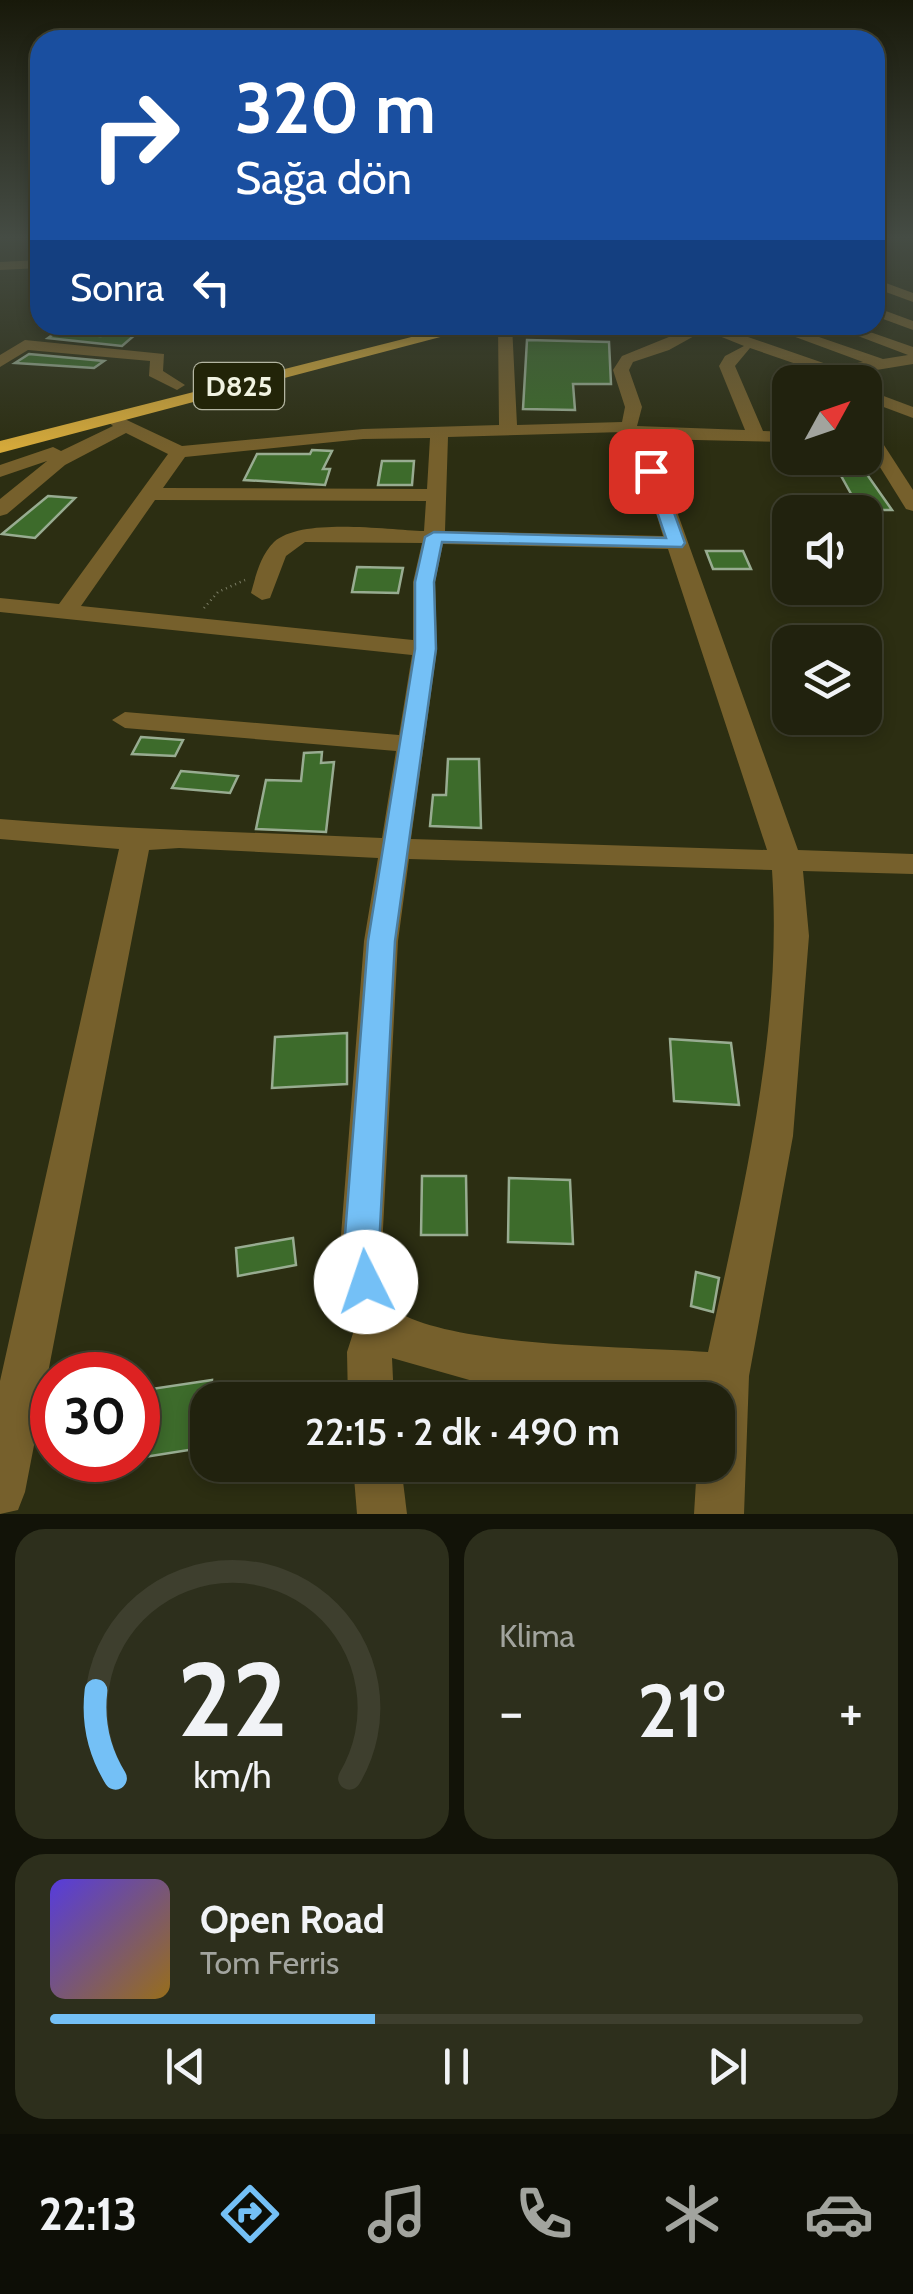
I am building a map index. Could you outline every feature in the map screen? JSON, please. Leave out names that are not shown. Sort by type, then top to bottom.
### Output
[{"type":"highway","name":"D825","points":[[0,431],[387,335]]},
{"type":"highway","name":"D825","points":[[0,447],[120,423],[441,335]]},
{"type":"highway","points":[[120,423],[466,335]]},
{"type":"highway","points":[[155,392],[227,369]]},
{"type":"street","points":[[885,308],[912,328]]},
{"type":"street","points":[[885,319],[912,328]]},
{"type":"street","points":[[885,326],[912,328]]},
{"type":"street","points":[[505,335],[508,431]]},
{"type":"street","points":[[685,335],[664,348],[627,359],[621,370],[635,408],[633,430],[788,863],[792,936],[774,1136],[726,1376],[719,1514]]},
{"type":"street","points":[[709,335],[786,365]]},
{"type":"street","points":[[714,335],[811,365]]},
{"type":"street","points":[[764,335],[849,365]]},
{"type":"street","points":[[799,335],[882,364]]},
{"type":"street","points":[[836,335],[910,357]]},
{"type":"street","points":[[859,335],[910,357]]},
{"type":"street","points":[[0,362],[24,345],[158,357],[155,373],[177,385]]},
{"type":"street","points":[[744,350],[730,359],[727,366],[756,436]]},
{"type":"street","points":[[876,365],[910,357]]},
{"type":"street","points":[[882,401],[913,413]]},
{"type":"street","points":[[0,510],[44,467],[120,423],[178,452],[363,434],[633,430],[772,436]]},
{"type":"street","points":[[439,433],[434,537],[424,582],[426,649],[381,941],[361,1248],[378,1325],[402,1340],[473,1358],[726,1376]]},
{"type":"street","points":[[0,470],[97,437]]},
{"type":"street","points":[[66,612],[178,452]]},
{"type":"street","points":[[882,458],[913,504]]},
{"type":"street","points":[[152,494],[437,496]]},
{"type":"street","points":[[265,582],[280,545],[295,537],[676,543]]},
{"type":"street","points":[[0,605],[426,649]]},
{"type":"street","points":[[124,720],[410,744]]},
{"type":"street","points":[[0,829],[136,841],[179,838],[397,850],[913,864]]},
{"type":"street","points":[[0,1492],[136,841]]},
{"type":"street","points":[[369,1382],[370,1340],[378,1325]]},
{"type":"street","points":[[379,1482],[382,1514]]},
{"type":"path","points":[[183,622],[202,612],[218,592],[265,582]]},
{"type":"building","points":[[52,335],[135,335],[122,346],[48,338]]},
{"type":"building","points":[[527,340],[609,342],[611,384],[573,384],[575,410],[523,409]]},
{"type":"building","points":[[29,354],[104,361],[94,368],[15,363]]},
{"type":"building","points":[[312,450],[332,451],[323,469],[330,469],[325,485],[244,480],[257,454],[310,454]]},
{"type":"building","points":[[382,461],[414,461],[412,485],[378,485]]},
{"type":"building","points":[[841,475],[867,475],[881,495],[852,495]]},
{"type":"building","points":[[48,496],[75,498],[35,538],[2,534]]},
{"type":"building","points":[[882,496],[892,510],[882,510]]},
{"type":"building","points":[[706,551],[743,551],[751,569],[713,569]]},
{"type":"building","points":[[357,567],[403,568],[398,593],[352,592]]},
{"type":"building","points":[[141,737],[183,740],[175,756],[132,754]]},
{"type":"building","points":[[322,752],[321,763],[334,762],[326,832],[256,829],[266,780],[301,781],[304,753]]},
{"type":"building","points":[[448,759],[479,759],[481,828],[430,826],[433,795],[446,795]]},
{"type":"building","points":[[181,771],[238,776],[230,793],[172,788]]},
{"type":"building","points":[[347,1033],[347,1084],[272,1088],[275,1037]]},
{"type":"building","points":[[670,1039],[731,1043],[739,1105],[674,1101]]},
{"type":"building","points":[[422,1176],[466,1176],[467,1235],[421,1235]]},
{"type":"building","points":[[509,1178],[570,1180],[573,1244],[508,1242]]},
{"type":"building","points":[[293,1238],[296,1265],[238,1276],[236,1248]]},
{"type":"building","points":[[696,1272],[719,1278],[713,1312],[691,1306]]},
{"type":"building","points":[[190,1383],[190,1450],[160,1455],[160,1388]]},
{"type":"route","points":[[366,1282],[361,1248],[381,941],[426,649],[424,582],[434,537],[676,543],[651,471]]}]
